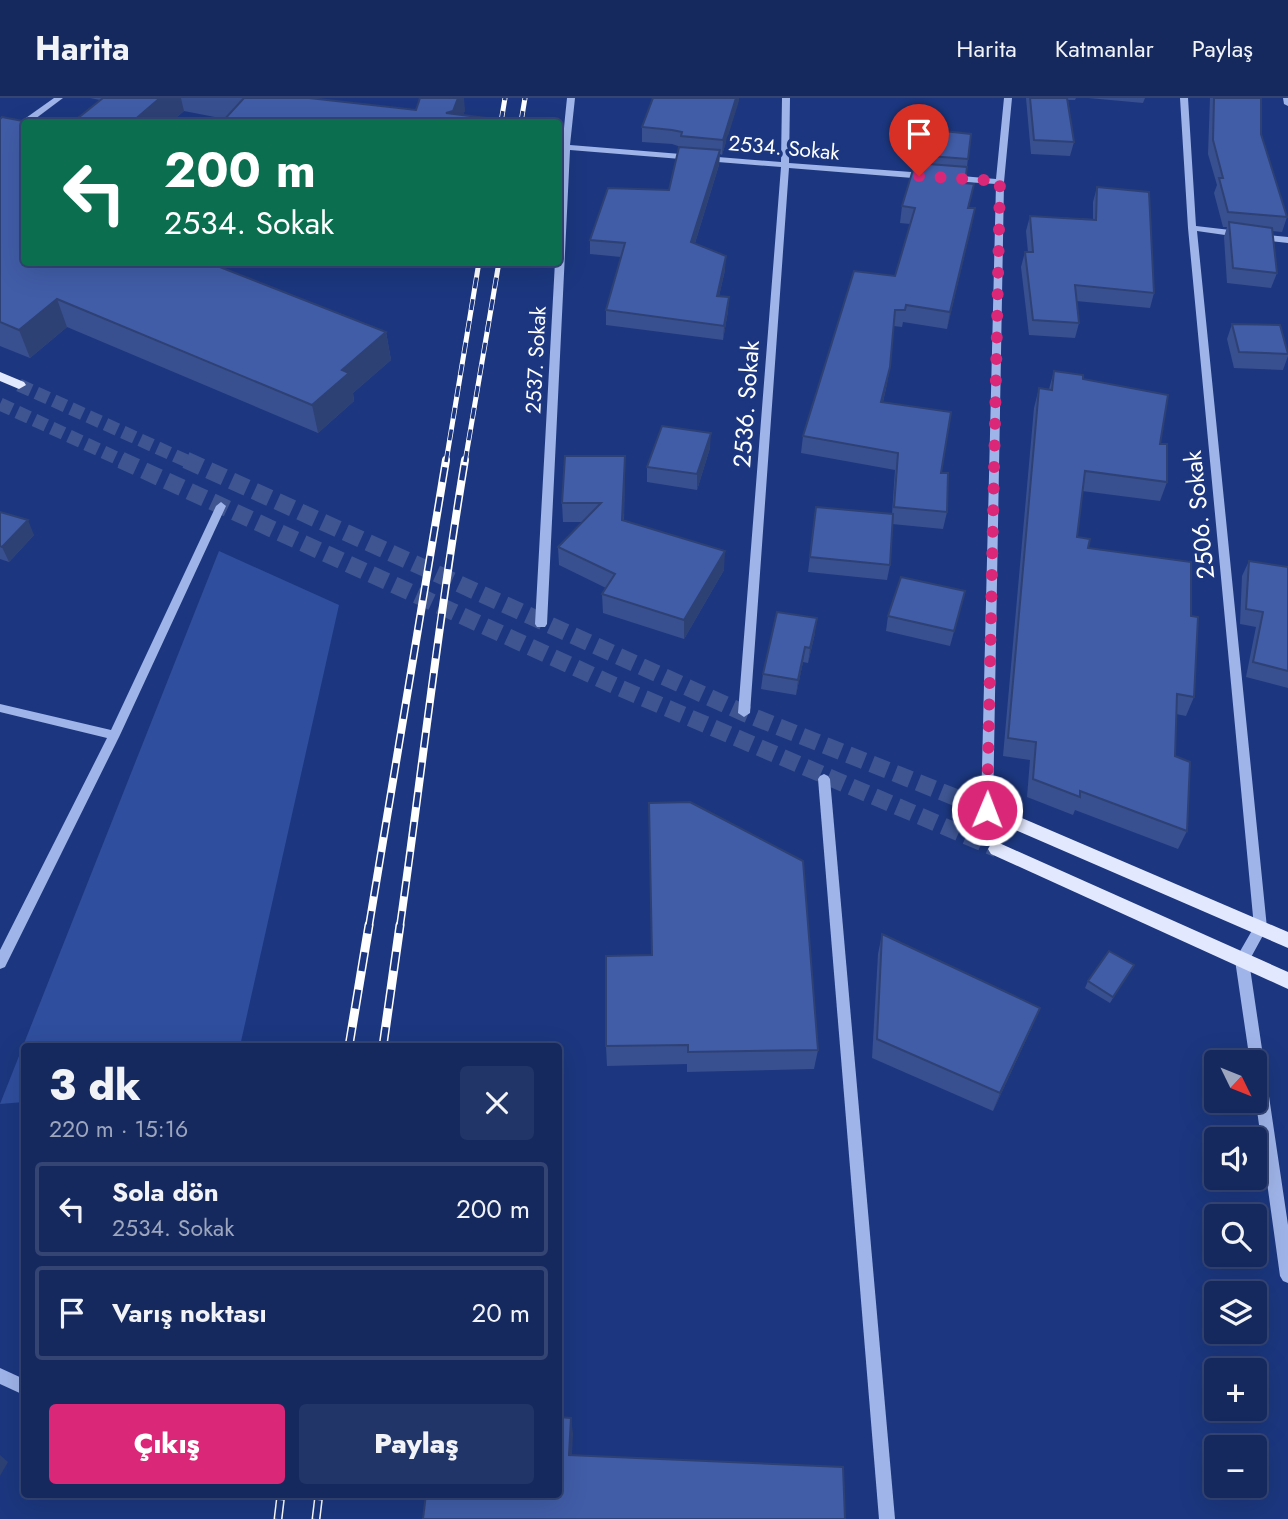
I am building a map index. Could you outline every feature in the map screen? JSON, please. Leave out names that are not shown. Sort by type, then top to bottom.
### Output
[{"type":"main road","points":[[0,376],[19,385]]},
{"type":"main road","points":[[987,810],[1288,940]]},
{"type":"main road","points":[[997,849],[1288,981]]},
{"type":"street","points":[[33,119],[59,98]]},
{"type":"street","name":"2537. Sokak","points":[[562,223],[572,98]]},
{"type":"street","name":"2536. Sokak","points":[[744,713],[785,166],[786,98]]},
{"type":"street","points":[[987,810],[1000,181],[1008,98]]},
{"type":"street","name":"2506. Sokak","points":[[1184,98],[1192,228],[1261,928]]},
{"type":"street","points":[[1287,98],[1288,104]]},
{"type":"street","name":"2534. Sokak","points":[[566,147],[1000,181]]},
{"type":"street","points":[[1192,228],[1288,240]]},
{"type":"street","name":"2537. Sokak","points":[[541,624],[560,266]]},
{"type":"street","points":[[0,963],[114,735],[221,506]]},
{"type":"street","points":[[0,708],[114,735]]},
{"type":"street","points":[[824,779],[887,1519]]},
{"type":"street","points":[[1261,928],[1242,960],[1288,1276]]},
{"type":"street","points":[[0,1376],[21,1386]]},
{"type":"shaded area","points":[[219,551],[339,605],[241,1043],[24,1043]]},
{"type":"shaded area","points":[[21,1051],[21,1102],[0,1104]]},
{"type":"building","points":[[103,98],[160,98],[136,119],[77,119]]},
{"type":"building","points":[[244,98],[309,98],[416,110],[420,98],[458,98],[453,111],[446,113],[494,119],[225,119]]},
{"type":"building","points":[[653,98],[736,98],[723,140],[681,136],[682,132],[642,127]]},
{"type":"building","points":[[1030,98],[1067,98],[1074,142],[1034,140]]},
{"type":"building","points":[[1214,98],[1261,98],[1261,134],[1287,217],[1228,212],[1213,140]]},
{"type":"building","points":[[2,117],[21,121],[21,266],[217,266],[386,332],[342,370],[349,373],[312,405],[57,299],[19,330],[0,322]]},
{"type":"building","points":[[925,129],[971,134],[968,159],[917,155]]},
{"type":"building","points":[[679,147],[720,150],[691,242],[726,256],[717,296],[729,297],[724,326],[606,310],[625,243],[590,240],[608,188],[669,190]]},
{"type":"building","points":[[915,163],[967,167],[965,183],[974,184],[968,208],[975,208],[950,312],[906,305],[905,310],[895,310],[890,367],[881,402],[951,412],[941,473],[948,473],[947,512],[894,507],[898,453],[803,436],[854,271],[895,276],[915,208],[902,206]]},
{"type":"building","points":[[1097,187],[1149,192],[1154,293],[1075,285],[1079,323],[1033,320],[1025,252],[1033,252],[1030,216],[1096,220]]},
{"type":"building","points":[[1229,222],[1272,228],[1277,273],[1233,268]]},
{"type":"building","points":[[1232,324],[1280,325],[1288,354],[1239,352]]},
{"type":"building","points":[[1054,371],[1168,395],[1160,444],[1167,444],[1167,482],[1085,471],[1077,537],[1090,539],[1088,548],[1191,562],[1191,616],[1198,617],[1194,697],[1177,694],[1175,756],[1190,762],[1187,831],[1080,791],[1080,797],[1033,779],[1036,742],[1008,738],[1039,388],[1052,390]]},
{"type":"building","points":[[662,426],[711,433],[697,474],[647,467]]},
{"type":"building","points":[[565,456],[625,456],[622,520],[725,551],[684,620],[602,594],[615,574],[558,547],[601,503],[562,503]]},
{"type":"building","points":[[816,507],[893,514],[890,565],[810,557]]},
{"type":"building","points":[[0,512],[28,520],[2,547],[0,546]]},
{"type":"building","points":[[1249,561],[1288,567],[1288,671],[1253,662],[1263,612],[1246,609]]},
{"type":"building","points":[[901,577],[965,591],[954,631],[888,616]]},
{"type":"building","points":[[777,612],[817,618],[810,648],[805,647],[798,680],[763,674]]},
{"type":"building","points":[[690,802],[803,861],[818,1050],[688,1052],[688,1045],[606,1046],[606,956],[652,955],[649,803]]},
{"type":"building","points":[[882,934],[1040,1008],[1000,1093],[877,1039]]},
{"type":"building","points":[[1109,951],[1134,965],[1113,997],[1088,981]]},
{"type":"building","points":[[562,1417],[571,1418],[569,1455],[843,1467],[845,1519],[423,1519],[426,1498],[562,1498]]},
{"type":"tunnel","points":[[19,385],[189,462]]},
{"type":"tunnel","points":[[0,404],[125,462]]},
{"type":"tunnel","points":[[121,460],[620,688],[997,849]]},
{"type":"tunnel","points":[[186,460],[744,713],[987,810]]},
{"type":"railway","points":[[502,119],[505,98]]},
{"type":"railway","points":[[522,119],[525,98]]},
{"type":"railway","points":[[446,462],[478,266]]},
{"type":"railway","points":[[465,462],[498,266]]},
{"type":"railway","points":[[369,926],[446,460]]},
{"type":"railway","points":[[400,926],[465,460]]},
{"type":"railway","points":[[349,1043],[369,925]]},
{"type":"railway","points":[[383,1043],[400,925]]},
{"type":"railway","points":[[278,1519],[281,1498]]},
{"type":"railway","points":[[316,1519],[319,1498]]},
{"type":"route","points":[[919,176],[1000,181],[987,810]]}]
